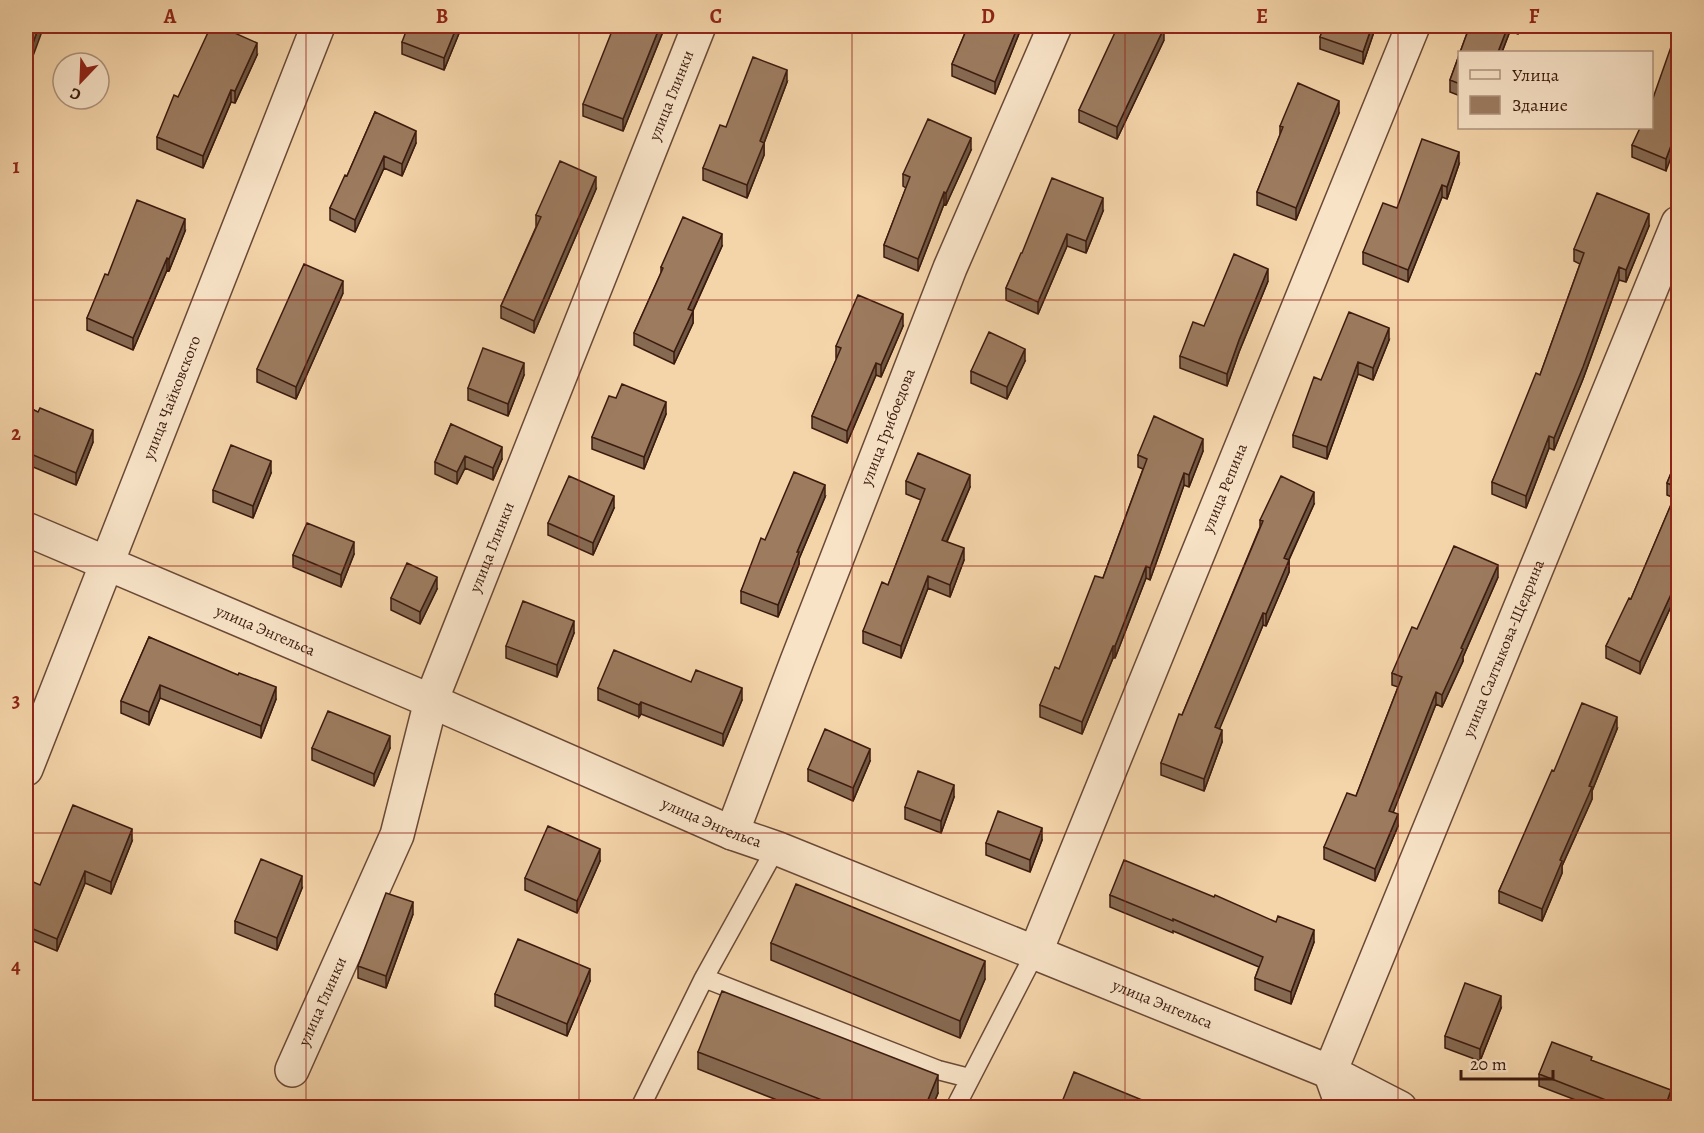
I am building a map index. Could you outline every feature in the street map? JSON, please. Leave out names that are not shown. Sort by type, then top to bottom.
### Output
[{"type":"street","name":"улица Чайковского","points":[[26,769],[318,26]]},
{"type":"street","name":"улица Глинки","points":[[292,1070],[397,835],[431,701],[699,26]]},
{"type":"street","name":"улица Грибоедова","points":[[732,833],[950,268],[1055,26]]},
{"type":"street","name":"улица Репина","points":[[1036,951],[1413,26]]},
{"type":"street","name":"улица Салтыкова-Щедрина","points":[[1330,1072],[1678,223]]},
{"type":"street","name":"улица Энгельса","points":[[26,529],[431,701],[732,833],[776,848],[1036,951],[1330,1072],[1400,1107]]},
{"type":"street","points":[[1330,1072],[1342,1107]]},
{"type":"lane","points":[[642,1107],[704,978],[776,848]]},
{"type":"lane","points":[[955,1107],[1036,951]]},
{"type":"lane","points":[[704,978],[938,1070],[969,1078]]},
{"type":"building","points":[[26,26],[39,26],[26,63]]},
{"type":"building","points":[[211,26],[219,26],[257,43],[235,91],[231,90],[203,156],[157,137],[174,95],[178,97]]},
{"type":"building","points":[[408,26],[457,26],[444,58],[402,42]]},
{"type":"building","points":[[614,26],[660,26],[623,119],[583,104]]},
{"type":"building","points":[[968,26],[1018,26],[995,82],[952,64]]},
{"type":"building","points":[[1118,26],[1164,28],[1117,127],[1079,110]]},
{"type":"building","points":[[1324,26],[1372,26],[1363,52],[1320,37]]},
{"type":"building","points":[[1470,26],[1508,26],[1498,51],[1460,51]]},
{"type":"building","points":[[1678,27],[1678,127],[1666,159],[1632,145],[1640,129],[1653,129],[1653,98]]},
{"type":"building","points":[[753,57],[787,70],[760,141],[764,143],[747,185],[703,168],[720,125],[726,127]]},
{"type":"building","points":[[1458,58],[1458,83],[1450,80]]},
{"type":"building","points":[[1298,83],[1339,101],[1296,208],[1257,192]]},
{"type":"building","points":[[375,112],[416,131],[402,164],[384,156],[355,220],[330,208],[345,175],[347,176]]},
{"type":"building","points":[[928,119],[971,138],[946,193],[944,192],[918,259],[884,245],[910,177],[903,174]]},
{"type":"building","points":[[1422,139],[1459,152],[1447,187],[1442,185],[1408,270],[1363,252],[1383,203],[1397,208]]},
{"type":"building","points":[[560,161],[596,177],[534,321],[501,306],[541,217],[536,215]]},
{"type":"building","points":[[1052,178],[1103,198],[1086,241],[1067,234],[1038,302],[1006,288]]},
{"type":"building","points":[[1597,193],[1649,214],[1626,270],[1619,267],[1583,367],[1554,438],[1549,436],[1526,496],[1492,482],[1536,373],[1540,375],[1584,253],[1574,249]]},
{"type":"building","points":[[137,200],[185,219],[133,338],[87,318],[105,274],[108,275]]},
{"type":"building","points":[[683,217],[722,234],[688,309],[693,311],[674,352],[634,333]]},
{"type":"building","points":[[1234,254],[1268,269],[1227,374],[1180,356],[1193,322],[1204,326]]},
{"type":"building","points":[[304,264],[343,281],[296,387],[257,369]]},
{"type":"building","points":[[858,295],[903,314],[881,365],[876,363],[847,431],[812,416],[841,348],[836,346]]},
{"type":"building","points":[[1349,312],[1389,328],[1373,368],[1358,362],[1327,447],[1293,435],[1314,377],[1321,380]]},
{"type":"building","points":[[989,332],[1025,349],[1007,387],[971,371]]},
{"type":"building","points":[[483,348],[524,363],[508,404],[468,388]]},
{"type":"building","points":[[622,384],[666,402],[644,457],[592,437],[609,396],[616,398]]},
{"type":"building","points":[[26,406],[38,412],[40,408],[93,430],[76,473],[26,452]]},
{"type":"building","points":[[1154,416],[1203,439],[1189,475],[1184,473],[1150,568],[1146,566],[1082,722],[1040,705],[1055,667],[1059,669],[1095,576],[1103,578],[1147,459],[1138,455]]},
{"type":"building","points":[[451,424],[502,447],[493,468],[465,456],[457,472],[435,462]]},
{"type":"building","points":[[231,445],[271,461],[253,506],[213,490]]},
{"type":"building","points":[[918,453],[970,475],[942,540],[964,548],[950,585],[928,576],[901,646],[863,631],[882,582],[888,585],[925,489],[906,481]]},
{"type":"building","points":[[1678,456],[1678,488],[1667,483]]},
{"type":"building","points":[[794,472],[825,485],[778,605],[741,591],[761,538],[765,540]]},
{"type":"building","points":[[569,476],[614,496],[593,543],[548,523]]},
{"type":"building","points":[[1281,476],[1314,492],[1284,558],[1289,560],[1266,614],[1263,613],[1215,727],[1222,730],[1204,779],[1161,763],[1179,714],[1182,715],[1263,521],[1260,520]]},
{"type":"building","points":[[1678,488],[1678,579],[1640,662],[1606,646],[1629,598],[1631,599]]},
{"type":"building","points":[[307,523],[354,542],[341,575],[293,555]]},
{"type":"building","points":[[1454,546],[1498,565],[1442,695],[1436,692],[1389,811],[1398,814],[1375,869],[1324,847],[1347,793],[1356,796],[1402,677],[1392,673],[1412,627],[1417,629]]},
{"type":"building","points":[[407,563],[437,577],[420,612],[391,598]]},
{"type":"building","points":[[523,601],[574,621],[557,665],[506,646]]},
{"type":"building","points":[[149,637],[238,675],[239,673],[276,687],[261,726],[160,685],[149,712],[121,701]]},
{"type":"building","points":[[614,650],[691,682],[696,670],[742,688],[723,734],[598,688]]},
{"type":"building","points":[[1582,703],[1617,717],[1589,786],[1592,787],[1560,860],[1562,861],[1542,909],[1499,891],[1552,770],[1554,771]]},
{"type":"building","points":[[328,711],[390,736],[374,774],[312,748]]},
{"type":"building","points":[[825,729],[870,749],[853,788],[808,769]]},
{"type":"building","points":[[918,771],[954,785],[941,821],[905,807]]},
{"type":"building","points":[[73,805],[132,829],[111,882],[85,871],[57,939],[26,926],[26,894],[31,881],[40,885]]},
{"type":"building","points":[[998,811],[1042,828],[1030,860],[986,843]]},
{"type":"building","points":[[548,826],[600,849],[577,901],[525,878]]},
{"type":"building","points":[[261,859],[302,876],[277,938],[235,921]]},
{"type":"building","points":[[1124,860],[1214,897],[1215,895],[1276,922],[1278,916],[1314,930],[1291,992],[1255,978],[1263,957],[1110,895]]},
{"type":"building","points":[[796,884],[985,961],[960,1021],[771,943]]},
{"type":"building","points":[[386,893],[413,902],[386,976],[358,966]]},
{"type":"building","points":[[518,939],[590,969],[567,1024],[495,994]]},
{"type":"building","points":[[1678,975],[1678,988],[1674,986]]},
{"type":"building","points":[[1465,983],[1501,996],[1480,1049],[1445,1036]]},
{"type":"building","points":[[722,991],[938,1075],[925,1107],[840,1107],[698,1052]]},
{"type":"building","points":[[1552,1042],[1592,1057],[1591,1060],[1671,1090],[1665,1107],[1615,1106],[1616,1104],[1539,1074]]},
{"type":"building","points":[[1074,1072],[1159,1107],[1060,1107]]}]
